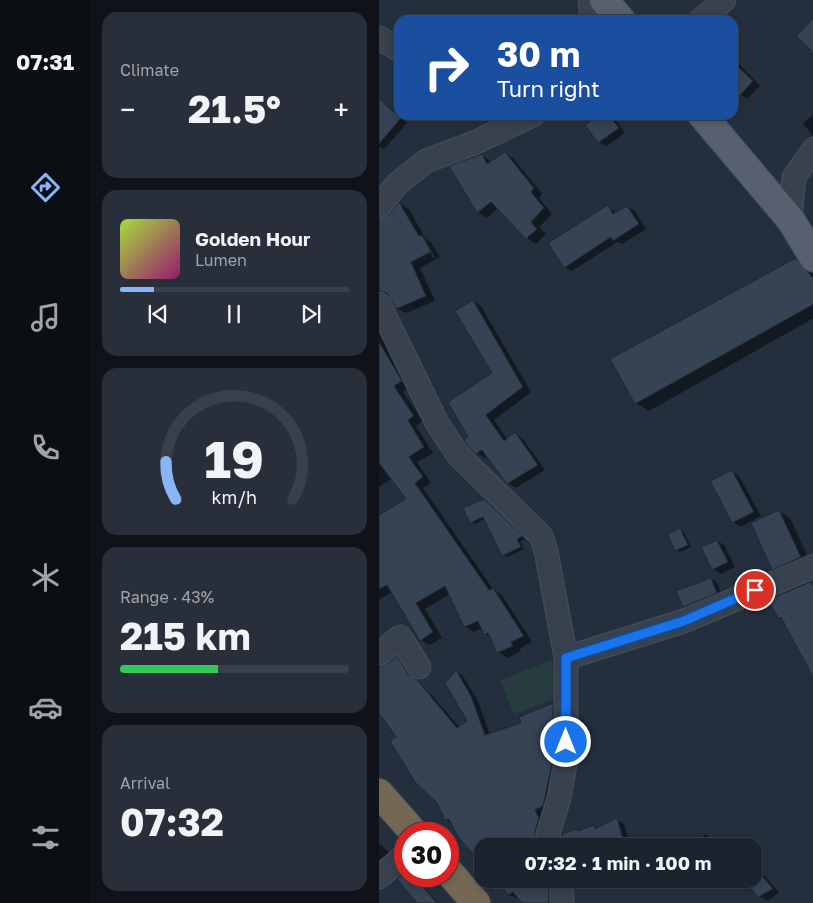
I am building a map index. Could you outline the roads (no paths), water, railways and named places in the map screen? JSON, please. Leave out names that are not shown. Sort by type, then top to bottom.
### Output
[{"type":"highway","points":[[379,793],[404,822]]},
{"type":"highway","points":[[459,884],[476,903]]},
{"type":"main road","points":[[604,0],[617,15]]},
{"type":"main road","points":[[706,120],[790,219],[813,258]]},
{"type":"street","points":[[590,0],[592,15]]},
{"type":"street","points":[[707,15],[724,0]]},
{"type":"street","points":[[379,38],[394,47]]},
{"type":"street","points":[[379,207],[397,184],[426,161],[474,143],[522,120]]},
{"type":"street","points":[[790,219],[794,177],[813,149]]},
{"type":"street","points":[[379,304],[437,423],[458,455],[541,536],[546,551],[566,658],[566,760],[559,798],[548,834],[549,838]]},
{"type":"street","points":[[566,658],[684,621],[813,566]]},
{"type":"street","points":[[379,654],[400,638],[419,667]]},
{"type":"street","points":[[379,877],[394,864]]},
{"type":"street","points":[[561,888],[562,903]]}]
